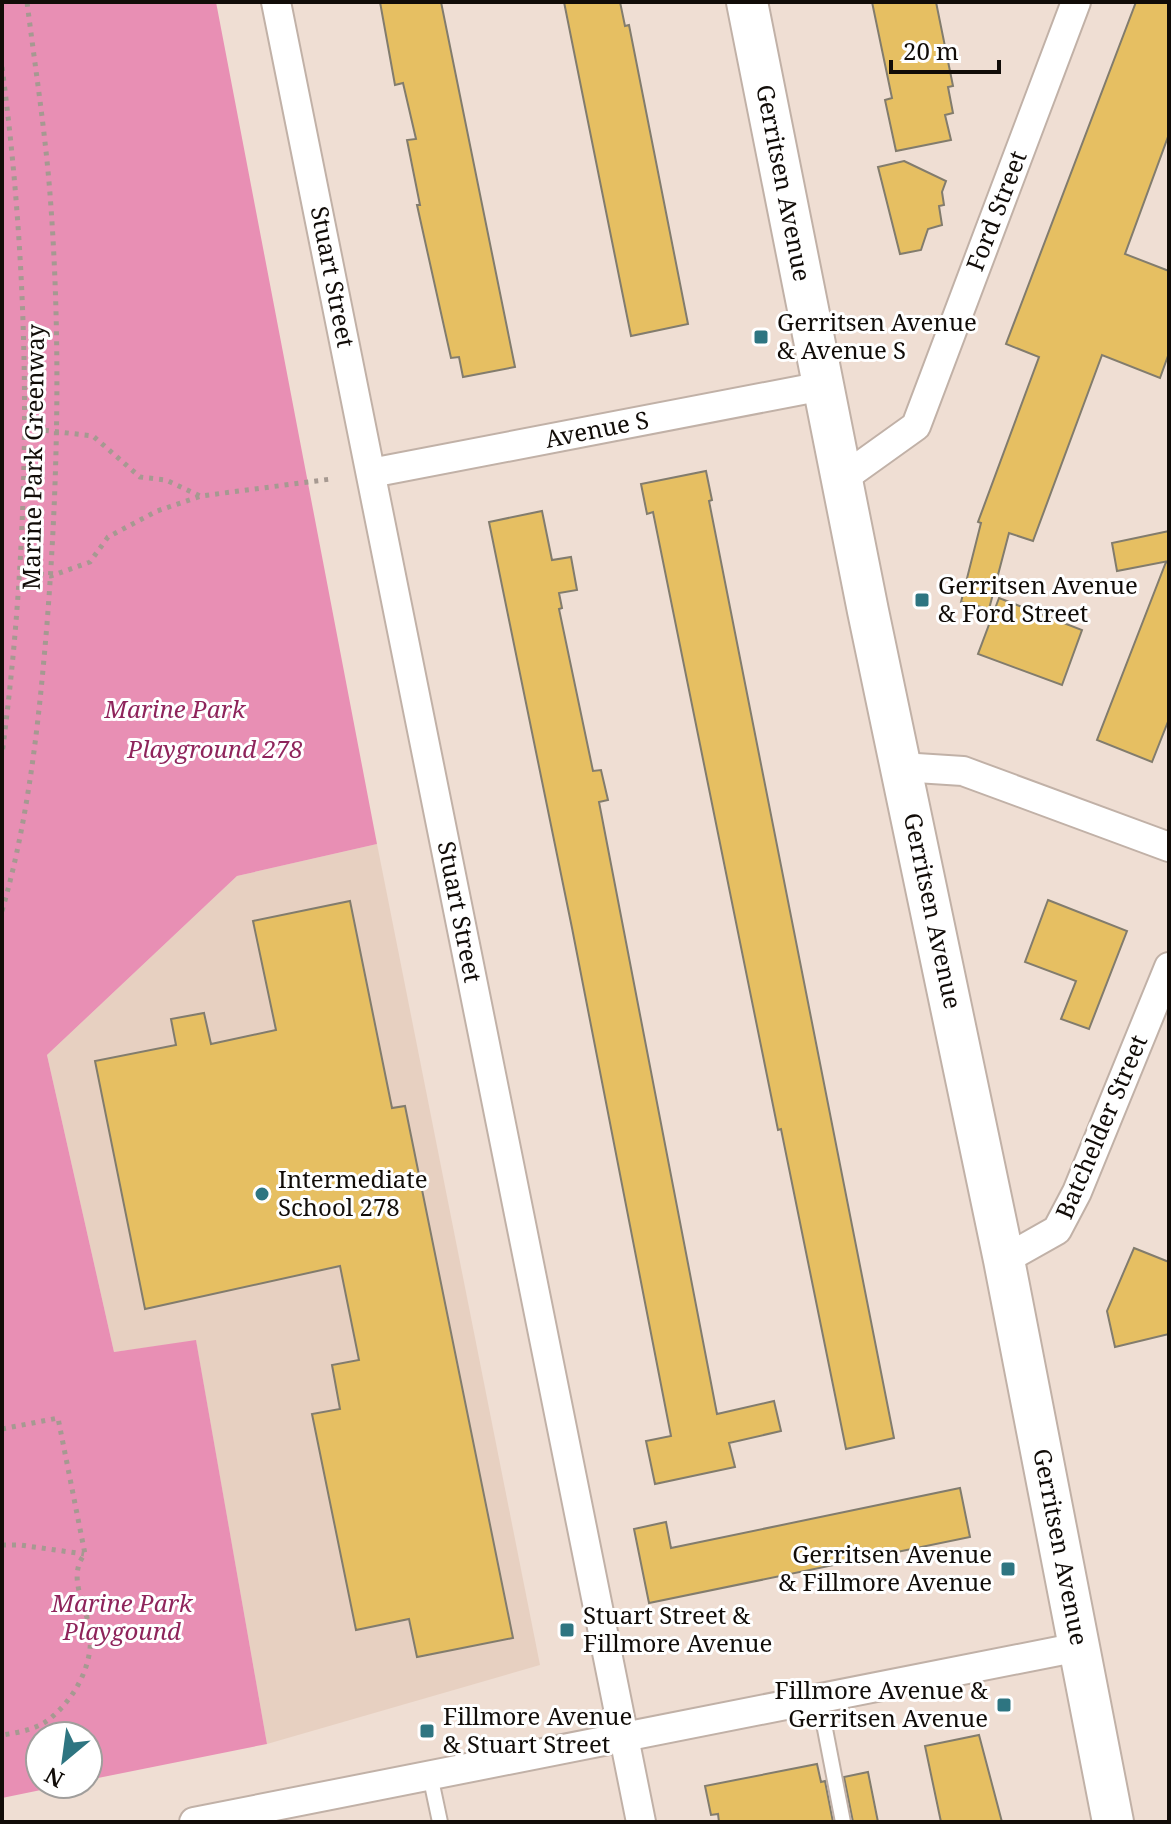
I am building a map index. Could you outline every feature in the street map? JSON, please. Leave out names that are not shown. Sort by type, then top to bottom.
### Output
[{"type":"main road","name":"Gerritsen Avenue","points":[[747,2],[1004,1260],[1113,1822]]},
{"type":"street","name":"Stuart Street","points":[[276,2],[641,1822]]},
{"type":"street","name":"Ford Street","points":[[842,479],[916,426],[1076,2]]},
{"type":"street","name":"Avenue S","points":[[371,473],[823,386]]},
{"type":"street","points":[[901,767],[963,771],[1169,847]]},
{"type":"street","name":"Batchelder Street","points":[[1004,1260],[1057,1230],[1077,1192],[1169,967]]},
{"type":"street","points":[[199,1821],[1079,1647]]},
{"type":"lane","points":[[819,1698],[843,1822]]},
{"type":"lane","points":[[430,1775],[440,1822]]},
{"type":"path","name":"Marine Park Greenway","points":[[2,911],[23,823],[34,748],[51,576],[56,431],[50,197],[27,2]]},
{"type":"path","name":"Marine Park Greenway","points":[[2,67],[19,226],[24,313],[25,428],[20,570],[2,754]]},
{"type":"path","points":[[25,428],[93,436],[140,477],[166,480],[201,496]]},
{"type":"path","points":[[20,570],[51,576],[90,562],[108,537],[157,511],[201,496],[331,479]]},
{"type":"path","points":[[2,1429],[58,1418],[85,1554],[76,1574],[91,1634],[83,1674],[61,1709],[43,1723],[2,1735]]},
{"type":"path","points":[[2,1545],[85,1554]]},
{"type":"shaded area","name":"Intermediate School 278","points":[[377,844],[540,1665],[267,1744],[196,1341],[114,1352],[47,1055],[237,876]]},
{"type":"green space","name":"Marine Park","points":[[2,2],[216,2],[377,844],[237,876],[47,1055],[114,1352],[196,1340],[267,1744],[104,1777],[104,1720],[24,1720],[24,1793],[2,1798]]},
{"type":"building","points":[[380,2],[441,2],[515,367],[463,377],[459,357],[451,358],[417,205],[420,205],[407,140],[416,139],[403,83],[395,85]]},
{"type":"building","points":[[564,2],[620,2],[625,26],[629,25],[688,324],[631,336]]},
{"type":"building","points":[[872,2],[936,2],[953,86],[948,87],[953,113],[945,115],[951,140],[896,151],[885,100],[892,98]]},
{"type":"building","points":[[1136,2],[1169,2],[1169,134],[1125,254],[1169,271],[1169,353],[1160,378],[1102,355],[1033,541],[1009,533],[989,609],[961,602],[981,523],[978,522],[1039,357],[1006,344]]},
{"type":"building","points":[[904,161],[946,181],[942,192],[944,205],[939,206],[942,225],[928,229],[921,250],[900,254],[878,167]]},
{"type":"building","points":[[706,471],[712,500],[709,501],[894,1438],[846,1449],[653,512],[647,514],[641,484]]},
{"type":"building","points":[[542,511],[552,560],[571,557],[577,590],[559,593],[562,608],[559,609],[593,771],[601,770],[608,800],[599,802],[717,1414],[774,1401],[781,1431],[729,1443],[735,1467],[655,1484],[646,1441],[671,1436],[489,522]]},
{"type":"building","points":[[1169,531],[1169,561],[1117,571],[1112,543]]},
{"type":"building","points":[[1166,562],[1169,563],[1169,719],[1152,762],[1097,740]]},
{"type":"building","points":[[999,598],[1082,630],[1062,685],[978,654]]},
{"type":"building","points":[[1048,900],[1127,931],[1089,1029],[1061,1019],[1076,981],[1025,962]]},
{"type":"building","points":[[350,901],[392,1108],[405,1106],[513,1638],[417,1657],[409,1619],[356,1630],[312,1414],[340,1409],[332,1365],[359,1360],[340,1266],[145,1309],[95,1061],[176,1045],[171,1019],[204,1013],[211,1044],[276,1030],[253,921]]},
{"type":"building","points":[[1134,1248],[1169,1262],[1169,1334],[1115,1347],[1107,1311]]},
{"type":"building","points":[[960,1488],[970,1537],[649,1603],[634,1529],[666,1522],[671,1548]]},
{"type":"building","points":[[979,1735],[1002,1822],[941,1822],[925,1746]]},
{"type":"building","points":[[817,1764],[821,1782],[825,1781],[833,1822],[719,1822],[718,1814],[711,1815],[705,1786]]},
{"type":"building","points":[[868,1772],[878,1822],[853,1822],[844,1777]]},
{"type":"place","name":"Gerritsen Avenue & Avenue S","points":[[761,337]]},
{"type":"place","name":"Gerritsen Avenue & Ford Street","points":[[922,600]]},
{"type":"place","name":"Intermediate School 278","points":[[262,1194]]},
{"type":"place","name":"Gerritsen Avenue & Fillmore Avenue","points":[[1008,1569]]},
{"type":"place","name":"Stuart Street & Fillmore Avenue","points":[[567,1630]]},
{"type":"place","name":"Fillmore Avenue & Gerritsen Avenue","points":[[1004,1705]]},
{"type":"place","name":"Fillmore Avenue & Stuart Street","points":[[427,1731]]},
{"type":"park label","name":"Playground 278","points":[[215,750]]},
{"type":"park label","name":"Marine Park Playgound","points":[[122,1618]]}]
